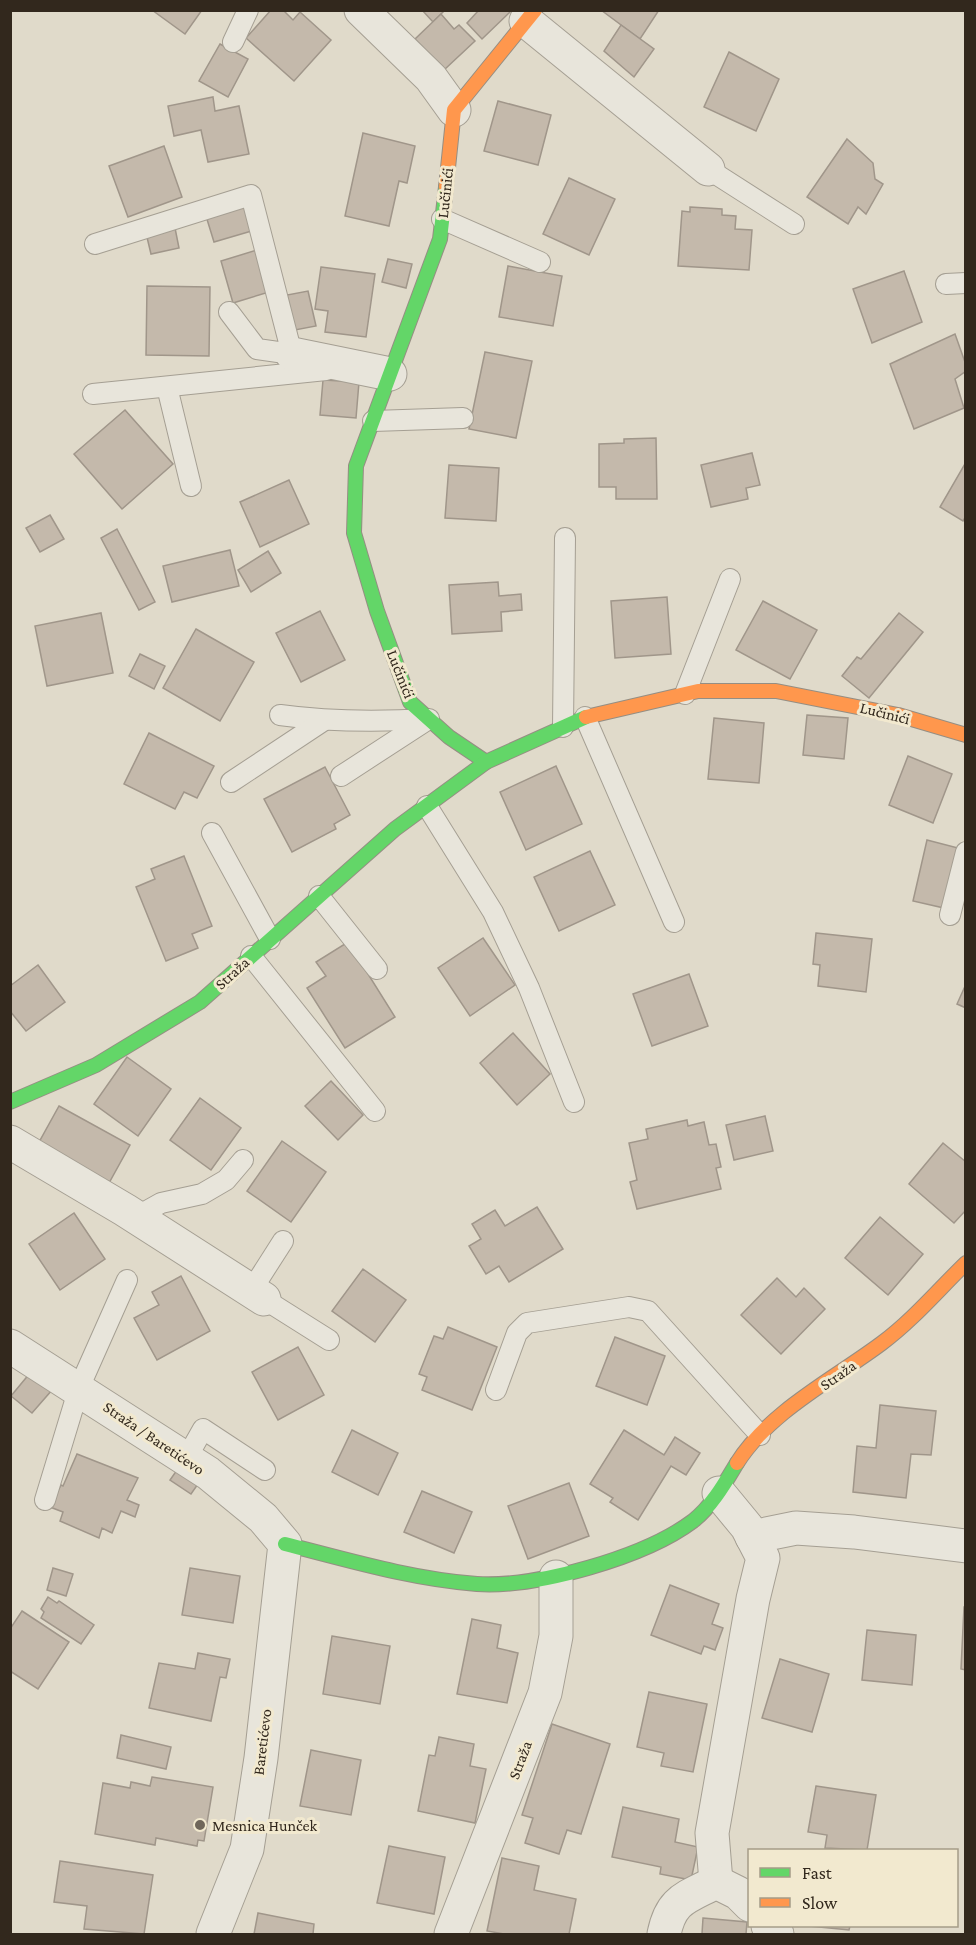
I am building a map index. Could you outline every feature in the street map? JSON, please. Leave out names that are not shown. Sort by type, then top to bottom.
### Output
[{"type":"street","points":[[361,10],[431,78],[454,110],[531,16],[708,169]]},
{"type":"street","name":"Lučinići","points":[[454,110],[440,238],[356,466],[354,533],[377,611],[410,702],[449,737],[486,762],[585,717],[698,691],[776,691],[898,715],[966,735]]},
{"type":"street","points":[[292,354],[390,374]]},
{"type":"street","name":"Straža","points":[[10,1102],[96,1065],[200,1002],[395,829],[486,762]]},
{"type":"street","points":[[10,1142],[136,1217],[258,1295]]},
{"type":"street","name":"Straža","points":[[285,1544],[402,1574],[479,1584],[556,1577],[647,1548],[694,1520],[719,1493],[746,1449],[760,1435],[783,1414],[885,1341],[966,1263]]},
{"type":"street","name":"Straža / Baretićevo","points":[[10,1346],[186,1459],[263,1518],[285,1544]]},
{"type":"street","points":[[716,1882],[712,1833],[753,1599],[763,1558],[752,1537],[719,1493]]},
{"type":"street","points":[[752,1537],[796,1528],[854,1532],[966,1546]]},
{"type":"street","name":"Baretićevo","points":[[213,1935],[247,1849],[265,1725],[285,1544]]},
{"type":"street","name":"Straža","points":[[451,1935],[545,1693],[556,1636],[556,1577]]},
{"type":"street","points":[[716,1882],[738,1893],[748,1903]]},
{"type":"street","points":[[664,1935],[668,1913],[679,1902],[716,1882]]},
{"type":"lane","points":[[233,42],[248,10]]},
{"type":"lane","points":[[708,169],[794,224]]},
{"type":"lane","points":[[95,244],[251,195],[292,354],[257,349],[229,312]]},
{"type":"lane","points":[[442,219],[540,262]]},
{"type":"lane","points":[[946,284],[966,284]]},
{"type":"lane","points":[[93,394],[350,367]]},
{"type":"lane","points":[[167,387],[190,486]]},
{"type":"lane","points":[[373,421],[463,418]]},
{"type":"lane","points":[[563,727],[565,538]]},
{"type":"lane","points":[[685,694],[730,579]]},
{"type":"lane","points":[[280,715],[323,721],[377,722],[429,718]]},
{"type":"lane","points":[[585,717],[674,922]]},
{"type":"lane","points":[[341,776],[429,718]]},
{"type":"lane","points":[[231,782],[323,721]]},
{"type":"lane","points":[[427,806],[493,912],[529,988],[574,1102]]},
{"type":"lane","points":[[212,833],[270,939]]},
{"type":"lane","points":[[950,915],[966,852]]},
{"type":"lane","points":[[320,896],[377,969]]},
{"type":"lane","points":[[250,956],[375,1111]]},
{"type":"lane","points":[[136,1217],[161,1203],[202,1194],[226,1180],[243,1160]]},
{"type":"lane","points":[[283,1241],[258,1295],[329,1340]]},
{"type":"lane","points":[[45,1500],[79,1389],[127,1280]]},
{"type":"lane","points":[[496,1390],[517,1333],[527,1323],[629,1307],[648,1311],[760,1435]]},
{"type":"lane","points":[[186,1459],[203,1429],[264,1470]]},
{"type":"building","points":[[152,10],[202,10],[185,34]]},
{"type":"building","points":[[271,10],[283,10],[293,20],[300,12],[331,40],[294,81],[246,38]]},
{"type":"building","points":[[422,10],[445,10],[433,22]]},
{"type":"building","points":[[479,10],[512,10],[482,39],[467,23]]},
{"type":"building","points":[[601,10],[659,10],[640,39]]},
{"type":"building","points":[[441,14],[454,29],[459,25],[475,41],[444,70],[415,39]]},
{"type":"building","points":[[621,25],[654,49],[634,77],[604,51]]},
{"type":"building","points":[[220,44],[248,59],[228,97],[199,81]]},
{"type":"building","points":[[729,52],[779,79],[756,131],[704,107]]},
{"type":"building","points":[[213,97],[215,111],[239,106],[249,154],[208,162],[201,130],[174,136],[168,106]]},
{"type":"building","points":[[498,101],[551,115],[538,165],[484,151]]},
{"type":"building","points":[[363,133],[415,146],[407,183],[399,181],[389,226],[345,216]]},
{"type":"building","points":[[847,139],[873,163],[875,179],[883,184],[866,214],[858,207],[848,224],[807,197]]},
{"type":"building","points":[[164,146],[182,197],[128,217],[109,166]]},
{"type":"building","points":[[569,178],[615,199],[589,255],[543,234]]},
{"type":"building","points":[[247,205],[255,230],[214,242],[206,216]]},
{"type":"building","points":[[690,207],[722,209],[722,215],[736,216],[735,229],[752,230],[749,270],[678,266],[682,211],[690,212]]},
{"type":"building","points":[[175,228],[179,248],[151,254],[146,233]]},
{"type":"building","points":[[257,250],[269,292],[233,303],[221,261]]},
{"type":"building","points":[[388,259],[412,264],[406,288],[382,282]]},
{"type":"building","points":[[508,266],[562,276],[553,326],[499,317]]},
{"type":"building","points":[[321,267],[375,274],[366,337],[325,332],[328,311],[315,309]]},
{"type":"building","points":[[904,271],[922,322],[872,343],[853,289]]},
{"type":"building","points":[[147,286],[210,287],[209,356],[146,355]]},
{"type":"building","points":[[308,291],[316,326],[295,330],[287,295]]},
{"type":"building","points":[[955,334],[966,365],[966,371],[955,379],[964,408],[914,429],[890,364]]},
{"type":"building","points":[[485,352],[532,361],[516,438],[469,429]]},
{"type":"building","points":[[323,380],[359,382],[356,418],[320,415]]},
{"type":"building","points":[[125,410],[173,464],[122,509],[74,454]]},
{"type":"building","points":[[656,438],[657,499],[616,499],[616,487],[599,487],[599,444],[624,443],[624,439]]},
{"type":"building","points":[[752,453],[760,485],[746,488],[748,499],[711,507],[701,465]]},
{"type":"building","points":[[966,462],[966,516],[963,521],[940,507]]},
{"type":"building","points":[[449,465],[499,468],[496,521],[445,518]]},
{"type":"building","points":[[289,480],[309,524],[260,547],[240,502]]},
{"type":"building","points":[[50,515],[64,539],[40,552],[26,528]]},
{"type":"building","points":[[117,529],[155,602],[139,610],[101,538]]},
{"type":"building","points":[[230,550],[239,586],[172,602],[163,566]]},
{"type":"building","points":[[268,551],[281,573],[251,592],[238,570]]},
{"type":"building","points":[[498,582],[499,596],[521,594],[522,610],[501,612],[502,631],[452,634],[449,585]]},
{"type":"building","points":[[667,597],[671,654],[615,658],[611,601]]},
{"type":"building","points":[[763,601],[817,630],[790,679],[736,650]]},
{"type":"building","points":[[320,611],[345,660],[301,682],[276,633]]},
{"type":"building","points":[[101,613],[113,673],[47,686],[35,626]]},
{"type":"building","points":[[899,613],[923,632],[869,698],[842,676],[857,657],[861,659]]},
{"type":"building","points":[[196,629],[254,662],[220,721],[163,688]]},
{"type":"building","points":[[140,654],[165,666],[154,689],[129,676]]},
{"type":"building","points":[[807,715],[848,718],[844,759],[803,755]]},
{"type":"building","points":[[714,718],[764,723],[759,783],[708,779]]},
{"type":"building","points":[[149,733],[214,766],[197,798],[184,792],[175,809],[124,784]]},
{"type":"building","points":[[908,756],[952,774],[933,823],[889,805]]},
{"type":"building","points":[[556,766],[582,824],[526,850],[500,792]]},
{"type":"building","points":[[325,767],[350,815],[334,824],[336,829],[292,852],[264,799]]},
{"type":"building","points":[[927,840],[958,848],[944,908],[913,901]]},
{"type":"building","points":[[590,851],[615,905],[559,931],[534,877]]},
{"type":"building","points":[[184,856],[212,926],[192,934],[198,948],[166,961],[136,887],[155,879],[151,869]]},
{"type":"building","points":[[816,933],[872,939],[866,992],[818,986],[820,965],[813,964]]},
{"type":"building","points":[[483,938],[515,985],[470,1016],[438,968]]},
{"type":"building","points":[[348,942],[395,1017],[345,1048],[307,988],[326,976],[316,962]]},
{"type":"building","points":[[38,965],[65,1002],[26,1031],[10,1011],[10,986]]},
{"type":"building","points":[[689,974],[708,1026],[652,1046],[633,994]]},
{"type":"building","points":[[966,984],[966,1008],[957,1004]]},
{"type":"building","points":[[513,1033],[550,1074],[517,1105],[480,1063]]},
{"type":"building","points":[[127,1057],[171,1089],[138,1136],[94,1104]]},
{"type":"building","points":[[331,1081],[363,1115],[338,1140],[305,1106]]},
{"type":"building","points":[[200,1098],[241,1128],[211,1170],[170,1140]]},
{"type":"building","points":[[59,1106],[130,1145],[109,1183],[38,1144]]},
{"type":"building","points":[[765,1116],[773,1151],[734,1160],[726,1125]]},
{"type":"building","points":[[687,1120],[688,1126],[704,1122],[709,1145],[716,1144],[721,1167],[716,1168],[721,1189],[637,1209],[630,1182],[637,1180],[629,1143],[648,1139],[646,1129]]},
{"type":"building","points":[[282,1141],[326,1172],[291,1222],[247,1191]]},
{"type":"building","points":[[943,1143],[966,1162],[966,1210],[954,1223],[909,1184]]},
{"type":"building","points":[[537,1207],[563,1249],[509,1282],[499,1266],[486,1274],[469,1246],[481,1239],[472,1224],[495,1210],[505,1226]]},
{"type":"building","points":[[74,1213],[105,1259],[60,1290],[29,1244]]},
{"type":"building","points":[[880,1217],[923,1254],[888,1295],[845,1258]]},
{"type":"building","points":[[363,1269],[406,1300],[375,1342],[332,1311]]},
{"type":"building","points":[[181,1276],[210,1331],[157,1360],[134,1318],[159,1305],[152,1292]]},
{"type":"building","points":[[777,1278],[796,1297],[804,1288],[825,1309],[781,1354],[741,1315]]},
{"type":"building","points":[[448,1327],[497,1347],[472,1410],[422,1390],[427,1377],[419,1374],[434,1336],[443,1339]]},
{"type":"building","points":[[615,1337],[665,1356],[647,1405],[596,1386]]},
{"type":"building","points":[[298,1347],[324,1395],[278,1420],[252,1372]]},
{"type":"building","points":[[30,1373],[52,1390],[32,1413],[11,1396]]},
{"type":"building","points":[[880,1405],[936,1411],[931,1455],[911,1454],[906,1498],[853,1492],[857,1446],[876,1448]]},
{"type":"building","points":[[352,1430],[398,1453],[378,1495],[332,1472]]},
{"type":"building","points":[[624,1430],[664,1455],[675,1437],[700,1453],[686,1475],[671,1466],[638,1520],[610,1502],[613,1498],[590,1484]]},
{"type":"building","points":[[77,1454],[138,1478],[127,1500],[139,1505],[135,1517],[121,1511],[112,1533],[102,1528],[99,1538],[60,1521],[63,1512],[50,1507],[61,1485],[63,1486]]},
{"type":"building","points":[[177,1470],[198,1484],[191,1494],[170,1480]]},
{"type":"building","points":[[569,1483],[589,1536],[528,1559],[508,1506]]},
{"type":"building","points":[[422,1491],[472,1512],[454,1553],[404,1532]]},
{"type":"building","points":[[53,1568],[73,1574],[66,1596],[47,1590]]},
{"type":"building","points":[[190,1568],[240,1576],[233,1623],[182,1615]]},
{"type":"building","points":[[670,1585],[719,1604],[712,1624],[723,1628],[715,1650],[704,1646],[701,1654],[651,1635]]},
{"type":"building","points":[[48,1597],[57,1603],[59,1601],[94,1625],[81,1644],[41,1618],[44,1612],[41,1609]]},
{"type":"building","points":[[964,1607],[966,1607],[966,1670],[961,1669]]},
{"type":"building","points":[[22,1611],[69,1642],[38,1689],[10,1671],[10,1629]]},
{"type":"building","points":[[472,1619],[501,1625],[497,1648],[518,1653],[507,1703],[457,1694]]},
{"type":"building","points":[[867,1630],[916,1635],[912,1685],[862,1680]]},
{"type":"building","points":[[332,1636],[390,1646],[380,1704],[323,1694]]},
{"type":"building","points":[[198,1653],[230,1659],[226,1678],[220,1677],[211,1721],[149,1708],[159,1663],[195,1669]]},
{"type":"building","points":[[780,1659],[829,1674],[812,1732],[762,1718]]},
{"type":"building","points":[[649,1692],[707,1704],[693,1772],[661,1766],[664,1753],[637,1747]]},
{"type":"building","points":[[552,1724],[610,1744],[581,1834],[567,1830],[559,1854],[525,1843],[533,1818],[522,1815]]},
{"type":"building","points":[[121,1735],[171,1747],[166,1769],[117,1758]]},
{"type":"building","points":[[439,1737],[474,1744],[470,1766],[486,1769],[475,1823],[418,1811],[429,1755],[435,1756]]},
{"type":"building","points":[[311,1750],[361,1760],[351,1815],[300,1806]]},
{"type":"building","points":[[152,1777],[213,1787],[204,1841],[198,1840],[197,1846],[156,1838],[155,1845],[95,1834],[103,1783],[130,1788],[131,1782],[150,1786]]},
{"type":"building","points":[[816,1786],[876,1795],[867,1849],[825,1848],[827,1835],[808,1832]]},
{"type":"building","points":[[623,1807],[679,1819],[675,1842],[698,1847],[691,1880],[660,1874],[661,1867],[612,1857]]},
{"type":"building","points":[[389,1846],[445,1857],[434,1914],[377,1903]]},
{"type":"building","points":[[502,1858],[539,1866],[534,1890],[576,1899],[569,1934],[504,1934],[487,1931]]},
{"type":"building","points":[[60,1861],[153,1875],[144,1934],[84,1929],[87,1906],[54,1902]]},
{"type":"building","points":[[258,1913],[314,1924],[313,1934],[254,1934]]},
{"type":"building","points":[[703,1918],[747,1922],[746,1934],[702,1934]]},
{"type":"building","points":[[819,1927],[850,1927],[849,1930]]},
{"type":"traffic: fast","points":[[446,187],[440,239],[356,466],[354,533],[377,611],[410,702],[449,737],[486,762]]},
{"type":"traffic: fast","points":[[10,1102],[96,1065],[200,1002],[395,829],[486,762],[586,717]]},
{"type":"traffic: fast","points":[[285,1544],[380,1568],[452,1582],[502,1584],[529,1581],[590,1568],[647,1547],[672,1534],[693,1521],[706,1508],[718,1494],[737,1463]]},
{"type":"traffic: slow","points":[[446,187],[454,110],[535,10]]},
{"type":"traffic: slow","points":[[586,717],[698,691],[776,691],[898,715],[966,735]]},
{"type":"traffic: slow","points":[[737,1463],[767,1427],[804,1397],[893,1334],[966,1263]]},
{"type":"place","name":"Mesnica Hunček","points":[[200,1825]]}]
